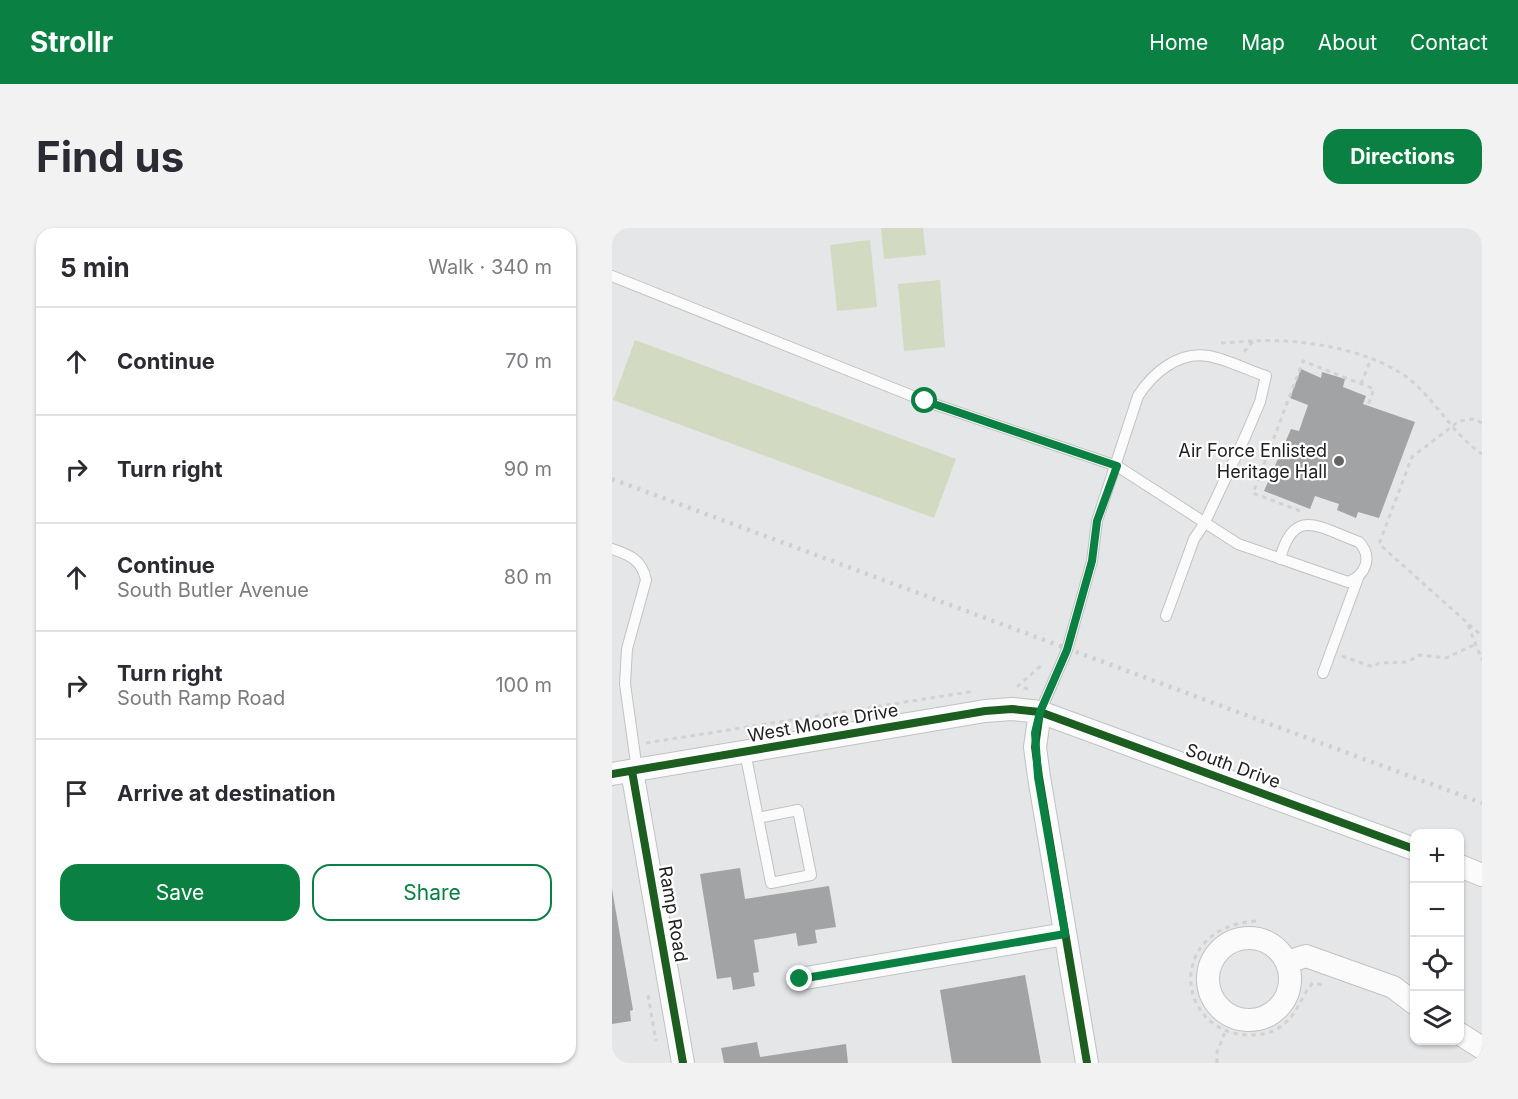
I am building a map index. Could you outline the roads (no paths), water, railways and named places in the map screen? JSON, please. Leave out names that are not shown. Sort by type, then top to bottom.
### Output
[{"type":"street","name":"West Moore Drive","points":[[627,772],[986,711],[1012,709],[1040,712]]},
{"type":"street","name":"South Drive","points":[[1040,712],[1410,848]]},
{"type":"street","points":[[1040,712],[1035,733],[1036,761],[1087,1063]]},
{"type":"street","name":"Ramp Road","points":[[627,772],[683,1063]]},
{"type":"street","points":[[1464,868],[1482,875]]},
{"type":"street","points":[[800,979],[1065,934]]},
{"type":"street","points":[[1287,962],[1306,956],[1393,987],[1410,1000]]},
{"type":"street","points":[[1464,1037],[1482,1048]]},
{"type":"lane","points":[[612,276],[925,401],[1117,466],[1238,544],[1348,582],[1358,578]]},
{"type":"lane","points":[[1040,712],[1067,650],[1092,561],[1097,521],[1117,466],[1138,396],[1148,380],[1162,368],[1184,359],[1206,356],[1266,376],[1260,402],[1204,524],[1194,539],[1166,615]]},
{"type":"lane","points":[[1280,558],[1285,539],[1290,532],[1299,526],[1310,524],[1359,542],[1367,558],[1365,569],[1358,578],[1323,674]]},
{"type":"lane","points":[[612,549],[632,555],[644,571],[646,580],[627,649],[625,684],[633,745],[627,772]]},
{"type":"lane","points":[[745,752],[758,818],[771,883],[811,875],[798,810],[758,818]]},
{"type":"railway","points":[[612,479],[1482,803]]},
{"type":"place","name":"Air Force Enlisted Heritage Hall","points":[[1339,461]]}]
